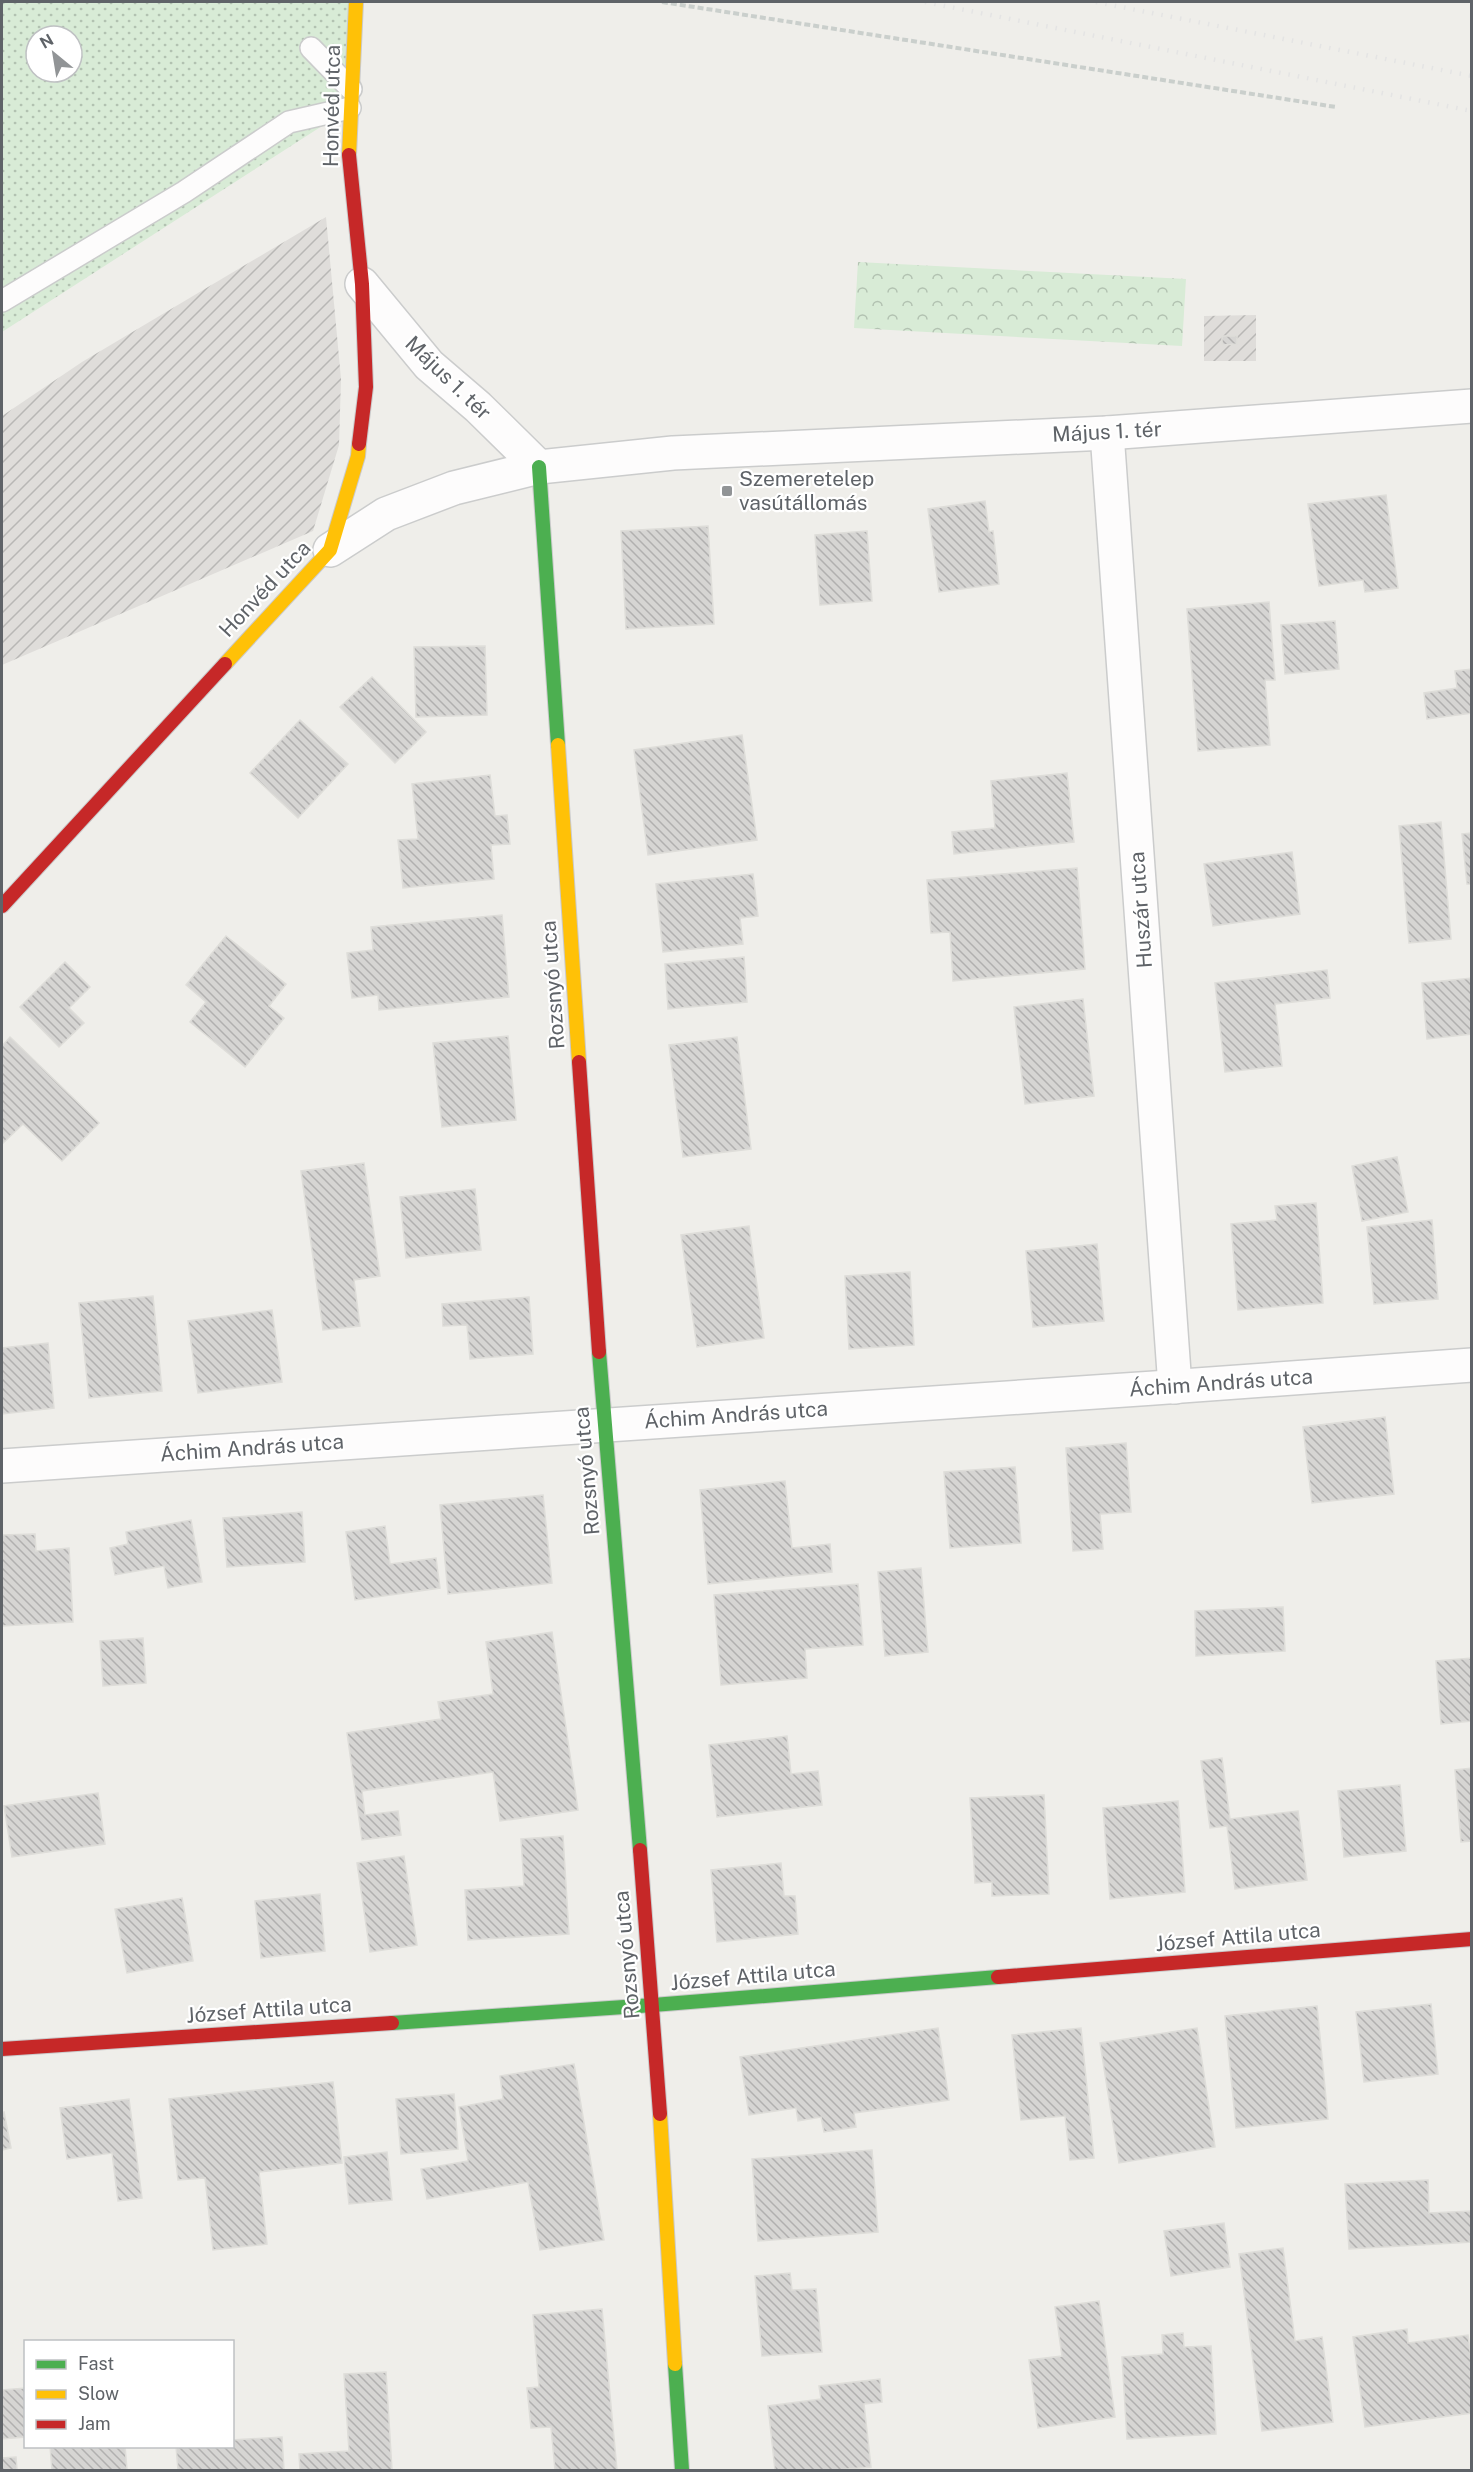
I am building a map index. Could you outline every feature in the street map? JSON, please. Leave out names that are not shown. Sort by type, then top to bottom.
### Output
[{"type":"street","name":"Honvéd utca","points":[[2,906],[330,550],[358,456],[366,387],[362,284],[348,147],[356,2]]},
{"type":"street","name":"Május 1. tér","points":[[362,284],[429,365],[478,407],[539,467],[673,453],[1107,433],[1472,406]]},
{"type":"street","name":"Huszár utca","points":[[1107,433],[1175,1387]]},
{"type":"street","points":[[330,550],[386,514],[454,488],[539,467]]},
{"type":"street","name":"Rozsnyó utca","points":[[539,467],[604,1423],[653,2005],[682,2470]]},
{"type":"street","name":"Áchim András utca","points":[[2,1466],[1472,1365]]},
{"type":"street","name":"József Attila utca","points":[[2,2049],[653,2005],[1472,1939]]},
{"type":"lane","points":[[2,301],[184,192],[289,122],[350,99],[311,48]]},
{"type":"path","points":[[662,2],[1336,107]]},
{"type":"shaded area","points":[[326,217],[341,379],[339,445],[313,531],[2,665],[2,416],[82,362]]},
{"type":"shaded area","points":[[1256,315],[1256,361],[1204,361],[1204,316]]},
{"type":"green space","points":[[2,2],[357,2],[350,108],[2,332]]},
{"type":"green space","points":[[858,262],[1186,279],[1182,346],[854,328]]},
{"type":"building","points":[[1222,336],[1237,336],[1237,344],[1222,345]]},
{"type":"building","points":[[1386,495],[1398,588],[1365,592],[1363,580],[1319,586],[1308,504]]},
{"type":"building","points":[[985,501],[989,532],[993,531],[999,584],[939,592],[928,509]]},
{"type":"building","points":[[708,526],[714,624],[626,629],[621,531]]},
{"type":"building","points":[[867,531],[872,601],[820,605],[815,535]]},
{"type":"building","points":[[1269,602],[1275,680],[1265,680],[1270,745],[1198,751],[1187,609]]},
{"type":"building","points":[[1335,621],[1339,669],[1285,674],[1281,625]]},
{"type":"building","points":[[485,646],[487,715],[416,717],[414,647]]},
{"type":"building","points":[[1472,669],[1472,713],[1427,719],[1424,693],[1457,688],[1455,671]]},
{"type":"building","points":[[372,677],[426,732],[395,763],[340,707]]},
{"type":"building","points":[[300,720],[348,764],[298,818],[250,773]]},
{"type":"building","points":[[742,735],[757,840],[648,855],[634,750]]},
{"type":"building","points":[[1067,773],[1074,842],[954,854],[952,832],[995,828],[991,781]]},
{"type":"building","points":[[490,775],[495,816],[507,815],[510,844],[491,845],[494,879],[403,888],[398,840],[418,839],[412,784]]},
{"type":"building","points":[[1441,822],[1451,939],[1409,943],[1399,826]]},
{"type":"building","points":[[1472,833],[1472,884],[1467,884],[1462,834]]},
{"type":"building","points":[[1292,852],[1300,914],[1213,926],[1204,864]]},
{"type":"building","points":[[1077,868],[1085,969],[953,981],[950,932],[931,933],[927,880]]},
{"type":"building","points":[[753,874],[758,916],[740,918],[743,944],[663,952],[656,884]]},
{"type":"building","points":[[502,915],[509,997],[379,1010],[378,995],[352,998],[347,953],[373,950],[371,927]]},
{"type":"building","points":[[226,936],[286,984],[269,1006],[284,1018],[245,1067],[190,1022],[206,1002],[186,985]]},
{"type":"building","points":[[744,957],[747,1002],[668,1009],[665,964]]},
{"type":"building","points":[[65,962],[90,987],[69,1008],[84,1023],[59,1047],[20,1007]]},
{"type":"building","points":[[1327,970],[1330,998],[1275,1004],[1282,1066],[1225,1072],[1215,983]]},
{"type":"building","points":[[1472,978],[1472,1034],[1427,1039],[1422,983]]},
{"type":"building","points":[[1083,999],[1094,1096],[1025,1104],[1014,1007]]},
{"type":"building","points":[[508,1036],[516,1120],[442,1127],[433,1043]]},
{"type":"building","points":[[10,1037],[99,1123],[62,1161],[23,1124],[2,1144],[2,1046]]},
{"type":"building","points":[[737,1037],[751,1149],[683,1157],[669,1045]]},
{"type":"building","points":[[1397,1157],[1408,1212],[1362,1221],[1352,1166]]},
{"type":"building","points":[[364,1163],[380,1276],[354,1280],[360,1326],[323,1330],[301,1171]]},
{"type":"building","points":[[475,1189],[481,1250],[406,1258],[400,1197]]},
{"type":"building","points":[[1316,1203],[1323,1303],[1238,1310],[1231,1224],[1277,1220],[1275,1206]]},
{"type":"building","points":[[1432,1220],[1438,1299],[1374,1304],[1367,1227]]},
{"type":"building","points":[[749,1226],[764,1338],[697,1347],[681,1235]]},
{"type":"building","points":[[1097,1244],[1104,1321],[1033,1327],[1026,1251]]},
{"type":"building","points":[[910,1272],[914,1345],[849,1349],[845,1276]]},
{"type":"building","points":[[153,1296],[162,1391],[89,1398],[79,1303]]},
{"type":"building","points":[[529,1297],[533,1354],[470,1359],[467,1325],[443,1326],[442,1304]]},
{"type":"building","points":[[272,1310],[282,1382],[198,1393],[188,1321]]},
{"type":"building","points":[[48,1343],[54,1408],[2,1414],[2,1348]]},
{"type":"building","points":[[1385,1417],[1394,1494],[1312,1503],[1303,1427]]},
{"type":"building","points":[[1126,1443],[1131,1512],[1100,1514],[1103,1549],[1073,1551],[1066,1448]]},
{"type":"building","points":[[1015,1467],[1021,1543],[950,1548],[944,1472]]},
{"type":"building","points":[[785,1481],[792,1548],[830,1544],[832,1572],[708,1584],[700,1490]]},
{"type":"building","points":[[543,1495],[552,1583],[448,1594],[440,1505]]},
{"type":"building","points":[[302,1512],[305,1562],[227,1567],[223,1518]]},
{"type":"building","points":[[191,1520],[202,1582],[168,1588],[164,1566],[115,1575],[110,1548],[128,1544],[126,1532]]},
{"type":"building","points":[[385,1526],[390,1564],[436,1558],[440,1588],[355,1600],[346,1532]]},
{"type":"building","points":[[35,1534],[36,1551],[69,1548],[73,1622],[2,1626],[2,1535]]},
{"type":"building","points":[[921,1568],[928,1652],[885,1656],[878,1572]]},
{"type":"building","points":[[858,1584],[863,1645],[805,1649],[807,1678],[721,1685],[714,1595]]},
{"type":"building","points":[[1283,1607],[1285,1651],[1196,1656],[1195,1611]]},
{"type":"building","points":[[552,1632],[578,1810],[500,1821],[493,1772],[362,1791],[365,1815],[398,1811],[401,1835],[362,1840],[347,1733],[441,1719],[438,1702],[493,1694],[486,1642]]},
{"type":"building","points":[[143,1638],[146,1683],[103,1686],[100,1641]]},
{"type":"building","points":[[1472,1658],[1472,1721],[1441,1724],[1436,1661]]},
{"type":"building","points":[[787,1736],[791,1774],[818,1771],[822,1805],[717,1817],[709,1745]]},
{"type":"building","points":[[1222,1758],[1230,1819],[1298,1811],[1307,1880],[1235,1889],[1227,1826],[1210,1828],[1201,1761]]},
{"type":"building","points":[[1472,1768],[1472,1841],[1461,1842],[1455,1770]]},
{"type":"building","points":[[1400,1785],[1406,1851],[1344,1857],[1338,1791]]},
{"type":"building","points":[[98,1793],[105,1844],[12,1857],[4,1806]]},
{"type":"building","points":[[1044,1795],[1049,1894],[992,1896],[992,1882],[975,1883],[970,1798]]},
{"type":"building","points":[[1178,1801],[1185,1892],[1110,1899],[1103,1808]]},
{"type":"building","points":[[563,1836],[569,1934],[468,1940],[465,1890],[524,1886],[521,1839]]},
{"type":"building","points":[[404,1856],[417,1945],[370,1952],[357,1863]]},
{"type":"building","points":[[781,1863],[784,1896],[795,1896],[798,1934],[717,1942],[711,1870]]},
{"type":"building","points":[[320,1894],[325,1951],[261,1958],[255,1901]]},
{"type":"building","points":[[182,1898],[193,1961],[127,1973],[115,1909]]},
{"type":"building","points":[[1431,2004],[1438,2074],[1364,2082],[1356,2012]]},
{"type":"building","points":[[1317,2006],[1328,2119],[1236,2128],[1225,2016]]},
{"type":"building","points":[[938,2028],[949,2100],[854,2113],[856,2127],[824,2132],[821,2117],[798,2121],[796,2108],[749,2115],[740,2057]]},
{"type":"building","points":[[1081,2028],[1094,2158],[1070,2160],[1065,2116],[1021,2120],[1012,2035]]},
{"type":"building","points":[[1197,2028],[1215,2147],[1119,2163],[1100,2043]]},
{"type":"building","points":[[574,2064],[604,2240],[540,2250],[528,2182],[427,2199],[421,2169],[468,2161],[459,2107],[503,2099],[500,2076]]},
{"type":"building","points":[[333,2082],[342,2163],[259,2172],[267,2244],[213,2250],[205,2178],[178,2180],[169,2099]]},
{"type":"building","points":[[454,2094],[458,2149],[401,2154],[396,2099]]},
{"type":"building","points":[[129,2099],[142,2198],[118,2201],[112,2153],[67,2159],[60,2108]]},
{"type":"building","points":[[4,2112],[11,2148],[2,2150],[2,2113]]},
{"type":"building","points":[[872,2150],[878,2232],[758,2241],[752,2159]]},
{"type":"building","points":[[387,2152],[392,2200],[349,2204],[344,2157]]},
{"type":"building","points":[[1428,2180],[1429,2213],[1472,2211],[1472,2242],[1349,2249],[1345,2184]]},
{"type":"building","points":[[1224,2223],[1230,2267],[1171,2276],[1164,2231]]},
{"type":"building","points":[[1283,2248],[1295,2341],[1322,2337],[1333,2422],[1262,2431],[1239,2254]]},
{"type":"building","points":[[790,2273],[792,2290],[816,2289],[822,2352],[762,2356],[755,2276]]},
{"type":"building","points":[[1099,2301],[1115,2417],[1038,2428],[1029,2360],[1062,2356],[1055,2307]]},
{"type":"building","points":[[602,2309],[617,2470],[555,2470],[551,2427],[531,2428],[527,2388],[539,2387],[533,2315]]},
{"type":"building","points":[[1407,2329],[1408,2343],[1468,2335],[1472,2365],[1472,2413],[1365,2427],[1353,2337]]},
{"type":"building","points":[[1183,2333],[1184,2347],[1211,2346],[1216,2434],[1127,2439],[1122,2357],[1163,2354],[1162,2335]]},
{"type":"building","points":[[386,2372],[392,2470],[300,2470],[299,2454],[349,2451],[344,2374]]},
{"type":"building","points":[[880,2379],[882,2402],[864,2404],[871,2467],[836,2470],[775,2470],[768,2406],[821,2399],[819,2386]]},
{"type":"building","points":[[24,2388],[24,2437],[2,2439],[2,2390]]},
{"type":"building","points":[[282,2437],[284,2470],[178,2470],[176,2448],[234,2448],[234,2440]]},
{"type":"building","points":[[50,2448],[125,2448],[127,2470],[52,2470]]},
{"type":"building","points":[[16,2457],[17,2470],[2,2470],[2,2458]]},
{"type":"railway","points":[[925,2],[1472,111]]},
{"type":"railway","points":[[1096,2],[1472,76]]},
{"type":"traffic: fast","points":[[539,467],[558,745]]},
{"type":"traffic: fast","points":[[599,1352],[640,1850]]},
{"type":"traffic: fast","points":[[392,2023],[653,2005],[998,1977]]},
{"type":"traffic: fast","points":[[675,2364],[682,2470]]},
{"type":"traffic: slow","points":[[349,155],[356,2]]},
{"type":"traffic: slow","points":[[225,664],[330,550],[358,456],[359,444]]},
{"type":"traffic: slow","points":[[558,745],[579,1062]]},
{"type":"traffic: slow","points":[[660,2114],[675,2364]]},
{"type":"traffic: jam","points":[[349,155],[362,284],[366,387],[359,444]]},
{"type":"traffic: jam","points":[[2,906],[225,664]]},
{"type":"traffic: jam","points":[[579,1062],[599,1352]]},
{"type":"traffic: jam","points":[[640,1850],[660,2114]]},
{"type":"traffic: jam","points":[[998,1977],[1472,1939]]},
{"type":"traffic: jam","points":[[2,2049],[392,2023]]},
{"type":"place","name":"Szemeretelep vasútállomás","points":[[727,491]]}]
